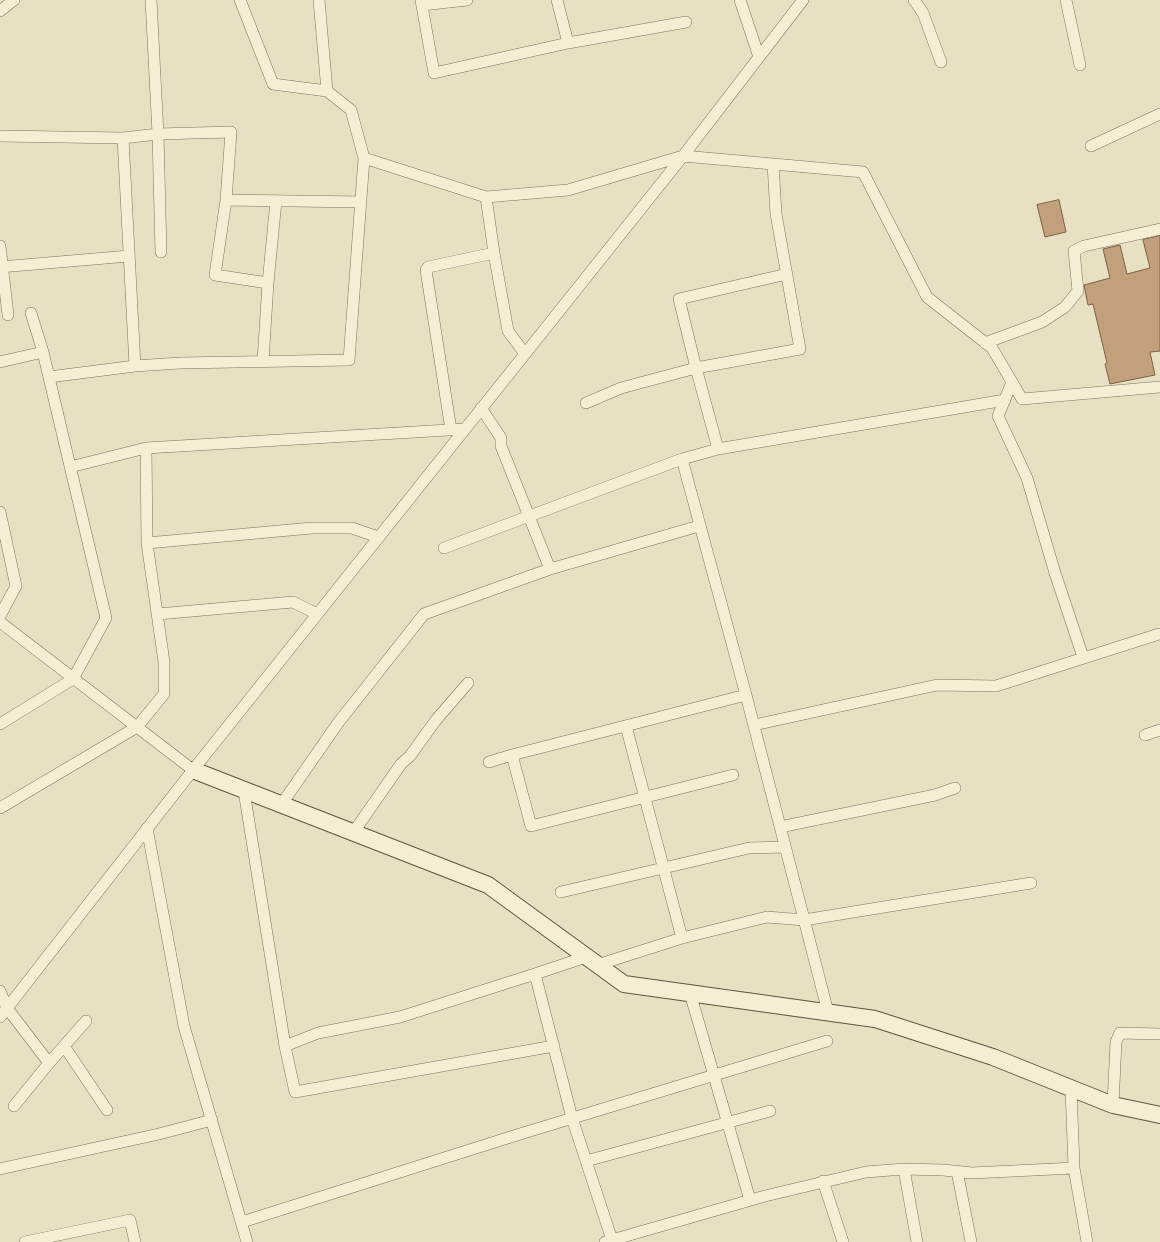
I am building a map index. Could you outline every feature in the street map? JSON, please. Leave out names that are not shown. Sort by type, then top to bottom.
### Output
[{"type":"street","points":[[0,11],[14,0]]},
{"type":"street","points":[[151,0],[158,134],[161,252]]},
{"type":"street","points":[[49,377],[134,366],[263,361],[349,360],[364,158],[351,110],[327,91],[273,84],[240,0]]},
{"type":"street","points":[[319,0],[327,91]]},
{"type":"street","points":[[467,0],[422,2],[434,73],[568,43],[686,22]]},
{"type":"street","points":[[557,0],[568,43]]},
{"type":"street","points":[[740,0],[759,57]]},
{"type":"street","points":[[0,1017],[193,770],[683,156],[803,0]]},
{"type":"street","points":[[914,0],[923,13],[941,62]]},
{"type":"street","points":[[1066,0],[1080,65]]},
{"type":"street","points":[[1091,146],[1160,114]]},
{"type":"street","points":[[0,136],[123,138],[158,134],[231,132],[226,200],[215,275],[268,283]]},
{"type":"street","points":[[123,138],[134,366]]},
{"type":"street","points":[[364,158],[486,197],[568,190],[683,156],[863,172],[927,297],[992,348],[1022,399],[1160,387]]},
{"type":"street","points":[[586,403],[622,388],[696,368],[800,349],[776,214],[773,164]]},
{"type":"street","points":[[486,197],[508,331],[525,354]]},
{"type":"street","points":[[226,200],[361,202]]},
{"type":"street","points":[[263,361],[268,283],[276,201]]},
{"type":"street","points":[[985,343],[1042,322],[1065,307],[1078,291],[1074,251],[1084,246],[1160,228]]},
{"type":"street","points":[[0,246],[1,267],[8,315]]},
{"type":"street","points":[[451,430],[426,270],[428,267],[439,264],[494,253]]},
{"type":"street","points":[[1,267],[129,256]]},
{"type":"street","points":[[718,449],[679,300],[787,274]]},
{"type":"street","points":[[0,724],[74,678],[106,618],[43,352],[31,313]]},
{"type":"street","points":[[0,362],[43,352]]},
{"type":"street","points":[[1012,382],[998,416],[1028,478],[1055,573],[1084,657]]},
{"type":"street","points":[[444,548],[682,459],[718,449],[1005,400]]},
{"type":"street","points":[[481,408],[501,438],[501,446],[530,515],[550,569]]},
{"type":"street","points":[[70,467],[146,448],[465,429]]},
{"type":"street","points":[[0,808],[137,727],[164,694],[164,662],[147,543],[146,448]]},
{"type":"street","points":[[682,459],[754,725],[828,1012]]},
{"type":"street","points":[[0,512],[16,586],[0,616]]},
{"type":"street","points":[[281,805],[338,723],[424,614],[550,569],[699,526]]},
{"type":"street","points":[[147,543],[312,528],[352,528],[378,537]]},
{"type":"street","points":[[158,614],[293,602],[317,614]]},
{"type":"street","points":[[0,622],[193,770],[488,885],[624,984],[875,1019],[993,1057],[1113,1105],[1160,1115]]},
{"type":"street","points":[[754,725],[937,686],[996,686],[1159,634]]},
{"type":"street","points":[[353,833],[401,764],[410,756],[436,720],[468,683]]},
{"type":"street","points":[[489,762],[746,695]]},
{"type":"street","points":[[626,726],[682,938]]},
{"type":"street","points":[[1145,735],[1160,730]]},
{"type":"street","points":[[512,755],[531,826],[733,774]]},
{"type":"street","points":[[780,827],[935,795],[955,788]]},
{"type":"street","points":[[244,791],[285,1046],[295,1092],[554,1046]]},
{"type":"street","points":[[147,828],[184,1026],[247,1242]]},
{"type":"street","points":[[561,892],[749,848],[785,846]]},
{"type":"street","points":[[285,1046],[318,1032],[400,1017],[535,974],[767,917],[804,920],[1031,883]]},
{"type":"street","points":[[535,974],[572,1118],[609,1241],[750,1200],[823,1181],[866,1172],[904,1169],[980,1173],[1074,1168]]},
{"type":"street","points":[[0,991],[7,1008],[48,1062]]},
{"type":"street","points":[[690,993],[750,1200]]},
{"type":"street","points":[[14,1106],[48,1062],[86,1021]]},
{"type":"street","points":[[1113,1105],[1116,1042],[1120,1033],[1160,1034]]},
{"type":"street","points":[[242,1222],[572,1118],[827,1041]]},
{"type":"street","points":[[64,1046],[107,1110]]},
{"type":"street","points":[[1071,1088],[1074,1168],[1087,1242]]},
{"type":"street","points":[[586,1161],[770,1111]]},
{"type":"street","points":[[0,1169],[159,1134],[212,1120]]},
{"type":"street","points":[[904,1169],[916,1242]]},
{"type":"street","points":[[957,1171],[971,1242]]},
{"type":"street","points":[[823,1181],[843,1242]]},
{"type":"street","points":[[25,1242],[130,1220],[135,1242]]},
{"type":"building","points":[[1059,200],[1066,232],[1045,237],[1037,205]]},
{"type":"building","points":[[1160,236],[1160,351],[1150,352],[1155,375],[1110,384],[1105,364],[1107,363],[1093,304],[1088,305],[1084,285],[1110,278],[1103,249],[1120,245],[1127,274],[1150,268],[1143,240]]}]
